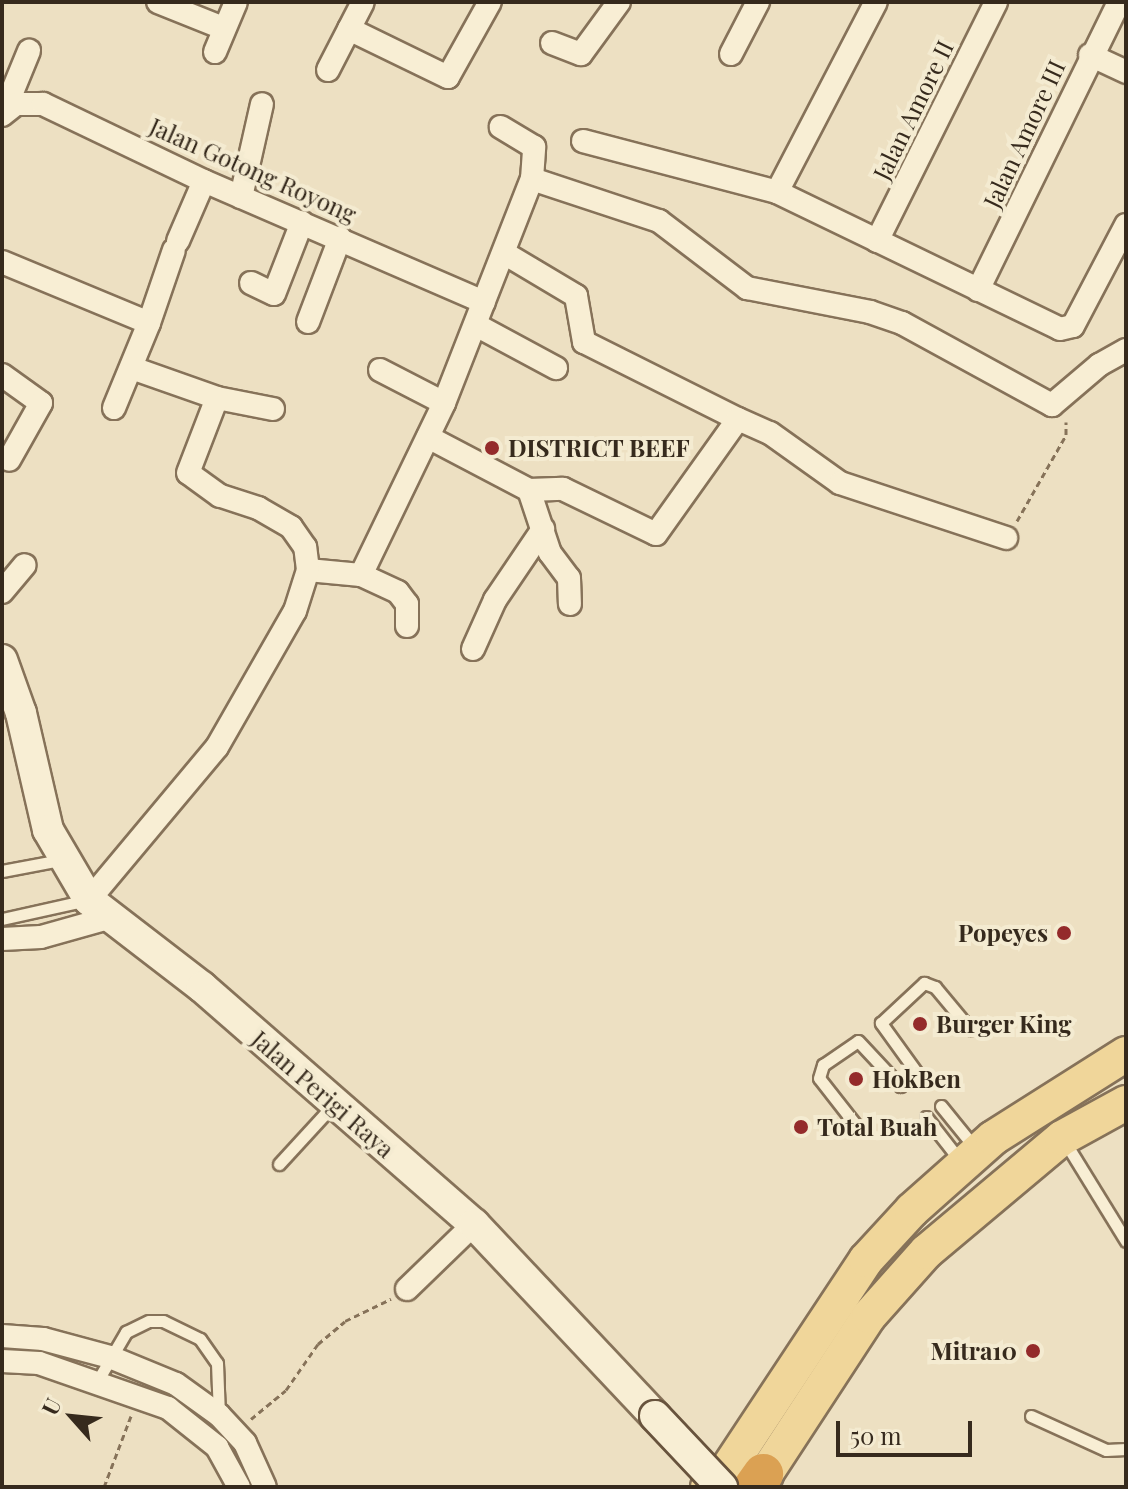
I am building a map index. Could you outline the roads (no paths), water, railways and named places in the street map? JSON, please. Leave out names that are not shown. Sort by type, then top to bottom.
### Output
[{"type":"main road","points":[[735,1483],[866,1260],[969,1156],[1047,1099],[1126,1054]]},
{"type":"main road","points":[[735,1483],[878,1305],[989,1194],[1062,1138],[1126,1103]]},
{"type":"street","points":[[158,2],[223,28]]},
{"type":"street","points":[[215,52],[236,2]]},
{"type":"street","points":[[328,70],[363,2]]},
{"type":"street","points":[[349,29],[448,77],[490,2]]},
{"type":"street","points":[[552,43],[581,54],[619,2]]},
{"type":"street","points":[[731,54],[758,2]]},
{"type":"street","points":[[777,192],[876,2]]},
{"type":"street","name":"Jalan Amore II","points":[[877,241],[996,2]]},
{"type":"street","name":"Jalan Amore III","points":[[978,290],[1090,55],[1119,2]]},
{"type":"street","points":[[3,109],[29,51]]},
{"type":"street","points":[[1090,55],[1126,72]]},
{"type":"street","name":"Jalan Gotong Royong","points":[[3,109],[43,104],[204,181],[484,302]]},
{"type":"street","points":[[241,197],[262,104]]},
{"type":"street","points":[[361,575],[444,403],[532,179],[534,147],[501,127]]},
{"type":"street","points":[[583,141],[777,192],[1060,329],[1073,326],[1126,225]]},
{"type":"street","points":[[532,179],[659,221],[747,288],[870,312],[902,323],[1052,405],[1099,365],[1126,350]]},
{"type":"street","points":[[114,408],[204,181]]},
{"type":"street","points":[[251,283],[274,294],[302,222]]},
{"type":"street","points":[[308,322],[340,238]]},
{"type":"street","points":[[504,253],[576,296],[584,342],[770,433],[840,483],[999,540],[1006,538]]},
{"type":"street","points":[[2,262],[149,323]]},
{"type":"street","points":[[476,325],[556,368]]},
{"type":"street","points":[[132,368],[217,398],[273,409]]},
{"type":"street","points":[[380,370],[444,403]]},
{"type":"street","points":[[2,375],[41,403],[9,460]]},
{"type":"street","points":[[2,939],[41,937],[101,908],[217,747],[295,611],[308,570],[305,547],[291,527],[258,508],[220,496],[188,473],[217,398]]},
{"type":"street","points":[[428,437],[529,490],[563,489],[656,534],[738,419]]},
{"type":"street","points":[[529,490],[550,553],[569,578],[570,604]]},
{"type":"street","points":[[473,649],[495,600],[543,529]]},
{"type":"street","points":[[2,592],[25,565]]},
{"type":"street","points":[[308,570],[361,575],[398,592],[407,604],[407,626]]},
{"type":"street","name":"Jalan Perigi Raya","points":[[2,660],[11,714],[48,830],[101,908],[208,984],[334,1105],[474,1224],[655,1416],[735,1483]]},
{"type":"street","points":[[407,1289],[474,1224]]},
{"type":"street","points":[[2,1336],[43,1339],[110,1357],[176,1384],[219,1415],[235,1432],[252,1452],[265,1487]]},
{"type":"street","points":[[2,1361],[39,1363],[139,1394],[187,1419],[236,1478],[252,1452]]},
{"type":"lane","points":[[2,871],[65,859]]},
{"type":"lane","points":[[2,919],[101,908]]},
{"type":"lane","points":[[917,1073],[881,1023],[924,983],[935,987],[970,1029]]},
{"type":"lane","points":[[855,1124],[819,1078],[823,1065],[858,1041],[900,1086]]},
{"type":"lane","points":[[279,1164],[334,1105]]},
{"type":"lane","points":[[941,1106],[969,1156]]},
{"type":"lane","points":[[926,1117],[969,1156]]},
{"type":"lane","points":[[1062,1138],[1126,1241]]},
{"type":"lane","points":[[98,1380],[126,1332],[149,1321],[163,1321],[200,1339],[217,1363],[219,1415]]},
{"type":"lane","points":[[1031,1416],[1106,1450],[1126,1449]]},
{"type":"place","name":"DISTRICT BEEF","points":[[492,448]]},
{"type":"place","name":"Popeyes","points":[[1064,933]]},
{"type":"place","name":"Burger King","points":[[920,1024]]},
{"type":"place","name":"HokBen","points":[[856,1079]]},
{"type":"place","name":"Total Buah","points":[[801,1127]]},
{"type":"place","name":"Mitra10","points":[[1033,1351]]}]
